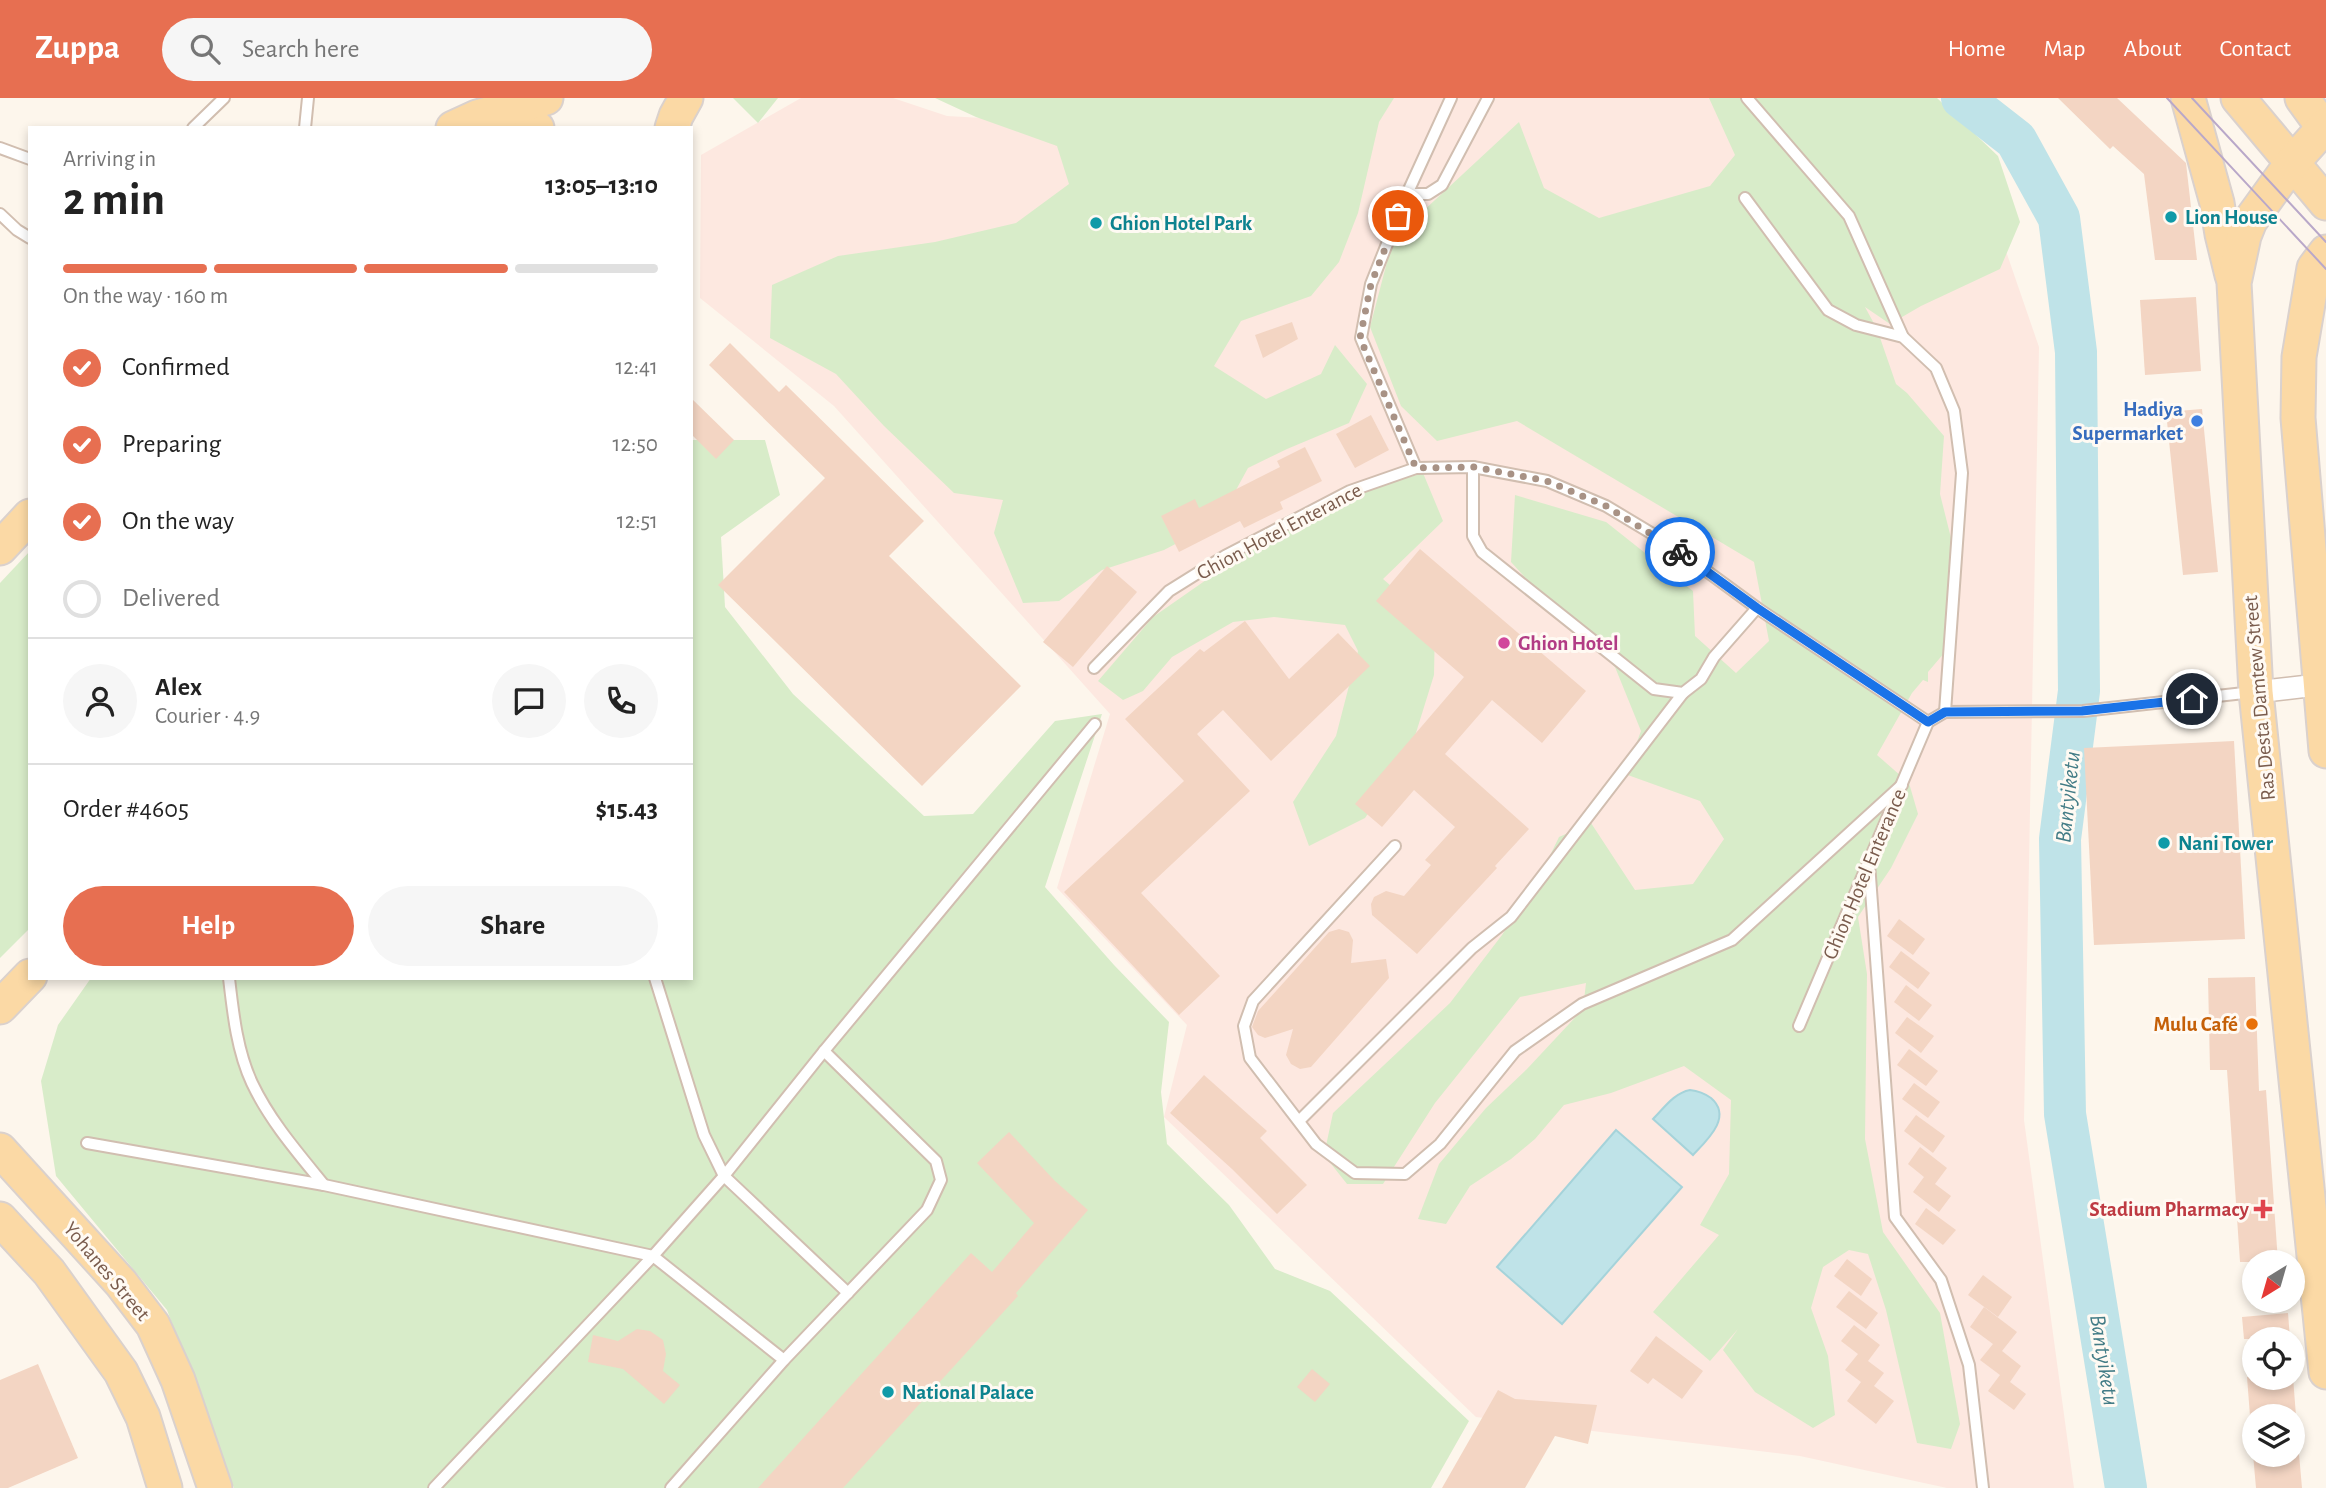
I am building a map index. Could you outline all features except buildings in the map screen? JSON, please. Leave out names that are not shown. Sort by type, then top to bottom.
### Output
[{"type":"main road","points":[[465,122],[546,98]]},
{"type":"main road","points":[[673,126],[686,98]]},
{"type":"main road","points":[[2188,98],[2217,203],[2221,234],[2234,283]]},
{"type":"main road","points":[[2238,98],[2326,203]]},
{"type":"main road","points":[[2302,98],[2325,128]]},
{"type":"main road","points":[[465,122],[513,126]]},
{"type":"main road","name":"Ras Desta Damtew Street","points":[[2325,128],[2292,163],[2250,221],[2234,283],[2256,692],[2326,1372]]},
{"type":"main road","points":[[2326,252],[2315,268],[2299,357],[2298,418],[2323,684],[2326,751]]},
{"type":"main road","points":[[2299,389],[2326,364]]},
{"type":"main road","points":[[0,548],[28,518]]},
{"type":"main road","points":[[0,1007],[28,978]]},
{"type":"main road","name":"Yohanes Street","points":[[0,1150],[121,1283],[153,1325],[178,1380],[215,1488]]},
{"type":"main road","points":[[0,1219],[49,1272],[121,1373],[143,1417],[165,1488]]},
{"type":"main road","points":[[49,1272],[85,1242]]},
{"type":"street","points":[[2256,692],[2323,684]]},
{"type":"lane","points":[[195,126],[224,98]]},
{"type":"lane","points":[[305,126],[308,98]]},
{"type":"lane","points":[[1416,468],[1360,338],[1371,284],[1407,194],[1451,98]]},
{"type":"lane","points":[[1407,194],[1428,194],[1442,185],[1488,98]]},
{"type":"lane","points":[[1747,98],[1849,216],[1903,337],[1936,368],[1954,411],[1962,473],[1945,712]]},
{"type":"lane","points":[[0,148],[28,158]]},
{"type":"lane","points":[[1745,198],[1828,310],[1856,326],[1903,337]]},
{"type":"lane","points":[[0,214],[28,237]]},
{"type":"lane","points":[[1474,467],[1473,536],[1482,552],[1654,689],[1683,693]]},
{"type":"lane","name":"Ghion Hotel Enterance","points":[[1094,668],[1169,591],[1225,556],[1350,491],[1416,468],[1474,467],[1547,481],[1606,506],[1671,545],[1757,608],[1928,722],[1799,1026]]},
{"type":"lane","points":[[1300,1120],[1472,948],[1511,917],[1683,693],[1701,679],[1714,657],[1757,608]]},
{"type":"lane","points":[[1928,722],[1945,712],[2051,713],[2256,692]]},
{"type":"lane","points":[[434,1488],[653,1256],[724,1176],[824,1051],[1096,724]]},
{"type":"lane","points":[[1395,846],[1253,1001],[1244,1026],[1250,1058],[1316,1144],[1355,1173],[1405,1174],[1440,1144],[1515,1051],[1582,1004],[1732,940],[1902,785]]},
{"type":"lane","points":[[1869,863],[1895,1217],[1941,1280],[1969,1365],[1983,1488]]},
{"type":"lane","points":[[229,980],[235,1027],[252,1083],[284,1134],[324,1185]]},
{"type":"lane","points":[[656,980],[704,1135],[724,1176],[848,1293]]},
{"type":"lane","points":[[671,1488],[785,1360],[927,1210],[941,1180],[936,1161],[824,1051]]},
{"type":"lane","points":[[87,1143],[324,1185],[653,1256],[785,1360]]},
{"type":"shaded area","points":[[801,98],[893,98],[947,116],[1068,123],[1115,98],[1878,98],[1977,167],[2039,347],[2024,1120],[2074,1488],[1947,1488],[1800,1456],[1476,1417],[1164,1117],[1187,1025],[1057,888],[1110,714],[834,406],[700,298],[701,155]]},
{"type":"green space","points":[[733,98],[778,98],[758,123]]},
{"type":"green space","points":[[935,98],[1394,98],[1379,122],[1358,213],[1339,262],[1311,296],[1241,321],[1214,366],[1266,399],[1321,374],[1335,345],[1367,384],[1349,423],[1248,468],[1219,521],[1164,550],[1102,570],[1059,601],[1023,603],[994,533],[1003,500],[954,493],[884,426],[836,374],[770,338],[772,285],[838,256],[935,242],[1016,223],[1069,184],[1057,146],[976,117]]},
{"type":"green space","points":[[1709,98],[1937,98],[1998,156],[2020,222],[2000,269],[1921,306],[1890,324],[1865,307],[1877,329],[1896,384],[1944,436],[1940,494],[1961,578],[1951,645],[1928,672],[1928,682],[1923,680],[1912,693],[1877,755],[1909,783],[1918,814],[1891,868],[1858,917],[1867,974],[1865,1139],[1883,1232],[1940,1313],[1960,1424],[1951,1449],[1917,1443],[1886,1310],[1868,1254],[1849,1250],[1823,1267],[1811,1308],[1828,1356],[1835,1415],[1813,1428],[1755,1392],[1723,1350],[1738,1329],[1710,1361],[1653,1312],[1719,1235],[1700,1225],[1729,1174],[1731,1100],[1684,1066],[1611,1093],[1564,1105],[1535,1139],[1511,1159],[1470,1186],[1446,1224],[1418,1219],[1439,1164],[1486,1108],[1583,1009],[1586,983],[1520,997],[1435,1103],[1383,1184],[1347,1184],[1324,1155],[1333,1113],[1450,1003],[1502,935],[1541,874],[1559,837],[1591,823],[1635,890],[1693,884],[1724,839],[1700,801],[1625,774],[1641,731],[1615,667],[1550,605],[1511,562],[1515,495],[1606,522],[1693,591],[1695,636],[1736,673],[1769,641],[1754,562],[1517,421],[1437,441],[1401,406],[1370,327],[1393,239],[1519,122],[1544,188],[1599,218],[1710,186],[1735,155]]},
{"type":"green space","points":[[693,440],[765,440],[780,495],[721,537],[725,607],[793,694],[924,816],[973,814],[1055,721],[1102,714],[1045,887],[1169,1022],[1161,1092],[1167,1144],[1229,1205],[1275,1269],[1330,1291],[1469,1421],[1431,1488],[234,1488],[167,1310],[56,1176],[41,1081],[58,1025],[90,980],[693,980]]},
{"type":"green space","points":[[1423,473],[1443,521],[1383,579],[1435,624],[1434,675],[1410,752],[1365,818],[1309,846],[1293,802],[1336,736],[1358,651],[1345,625],[1274,617],[1233,622],[1172,657],[1143,691],[1123,700],[1098,681],[1153,617],[1282,527],[1349,496]]},
{"type":"green space","points":[[28,553],[28,930],[0,958],[0,583]]},
{"type":"water","points":[[1690,1090],[1711,1098],[1719,1113],[1716,1128],[1693,1155],[1653,1119],[1674,1098]]},
{"type":"water","points":[[1616,1130],[1682,1187],[1562,1324],[1497,1267]]},
{"type":"waterway","name":"Bantyiketu","points":[[1962,98],[2016,140],[2059,218],[2076,352],[2079,691],[2060,839],[2065,1114],[2126,1488]]},
{"type":"tram line","points":[[2167,98],[2326,269]]},
{"type":"tram line","points":[[2192,98],[2326,242]]},
{"type":"way so far","points":[[1398,216],[1371,284],[1360,338],[1416,468],[1474,467],[1547,481],[1606,506],[1680,552]]},
{"type":"place","name":"Lion House","points":[[2171,217]]},
{"type":"place","name":"Ghion Hotel Park","points":[[1096,223]]},
{"type":"place","name":"Hadiya Supermarket","points":[[2197,421]]},
{"type":"place","name":"Ghion Hotel","points":[[1504,643]]},
{"type":"place","name":"Nani Tower","points":[[2164,843]]},
{"type":"place","name":"Mulu Café","points":[[2252,1024]]},
{"type":"place","name":"Stadium Pharmacy","points":[[2263,1209]]},
{"type":"place","name":"National Palace","points":[[888,1392]]},
{"type":"route","points":[[1680,552],[1757,608],[1928,722],[1945,712],[2051,713],[2192,699]]}]
